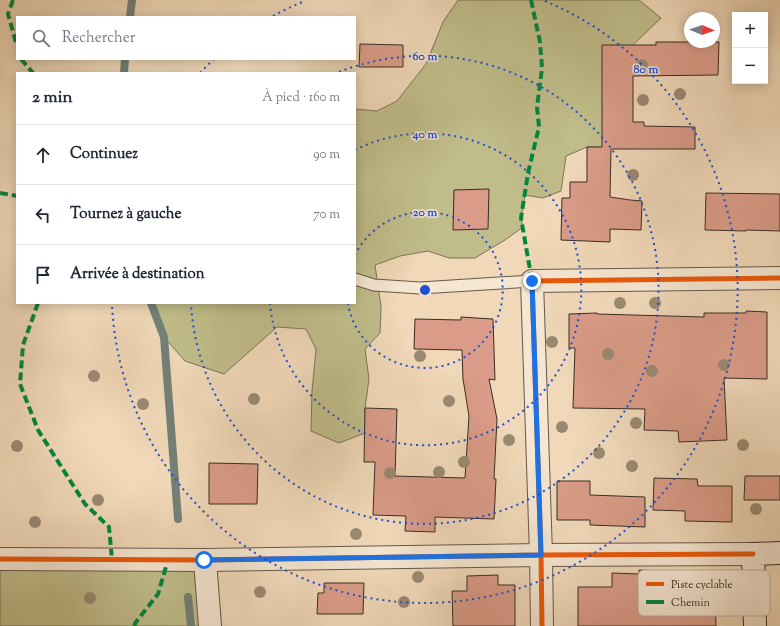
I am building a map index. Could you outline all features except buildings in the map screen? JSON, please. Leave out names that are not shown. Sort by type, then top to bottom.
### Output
[{"type":"street","points":[[542,626],[532,281],[780,278]]},
{"type":"street","points":[[0,559],[204,560],[780,553]]},
{"type":"street","points":[[754,554],[754,570]]},
{"type":"street","points":[[204,560],[210,626]]},
{"type":"street","points":[[755,616],[755,626]]},
{"type":"lane","points":[[356,279],[374,285],[420,288],[532,281]]},
{"type":"shaded area","points":[[458,0],[639,0],[661,18],[633,45],[611,147],[587,147],[566,156],[561,191],[543,198],[525,195],[521,218],[523,227],[475,258],[449,258],[428,251],[400,256],[375,265],[381,307],[380,333],[365,349],[369,379],[365,408],[365,433],[339,443],[311,431],[312,391],[316,349],[306,329],[277,327],[224,374],[185,361],[164,337],[151,304],[356,304],[356,109],[377,111],[397,101],[426,64],[443,22]]},
{"type":"shaded area","points":[[0,559],[205,560],[210,626],[0,626]]},
{"type":"waterway","points":[[130,16],[132,0]]},
{"type":"waterway","points":[[124,72],[125,60]]},
{"type":"waterway","points":[[151,304],[164,337],[178,519]]},
{"type":"waterway","points":[[188,597],[191,626]]},
{"type":"marked path","points":[[13,0],[8,14],[16,42]]},
{"type":"marked path","points":[[531,0],[540,42],[542,68],[537,107],[539,127],[528,173],[521,218],[532,281]]},
{"type":"marked path","points":[[22,60],[32,72]]},
{"type":"marked path","points":[[0,193],[16,196]]},
{"type":"marked path","points":[[38,304],[23,345],[20,384],[38,430],[85,504],[109,527],[112,560]]},
{"type":"marked path","points":[[134,626],[158,594],[168,560]]},
{"type":"cycle path","points":[[542,626],[532,281],[780,278]]},
{"type":"cycle path","points":[[0,559],[205,560],[541,555],[753,554]]},
{"type":"route","points":[[204,560],[541,555],[532,281]]}]
